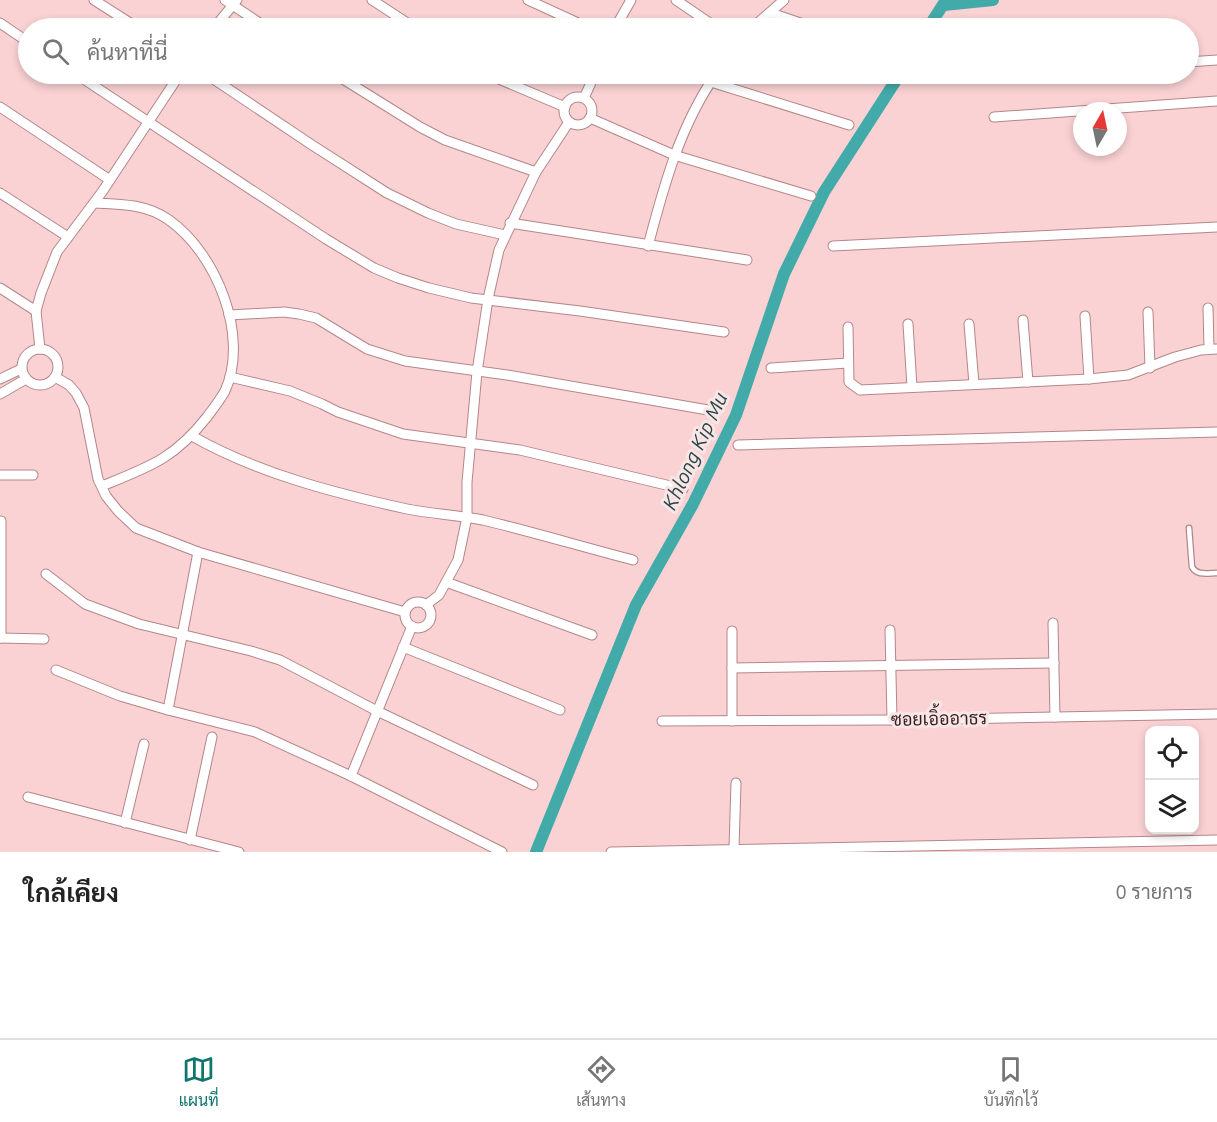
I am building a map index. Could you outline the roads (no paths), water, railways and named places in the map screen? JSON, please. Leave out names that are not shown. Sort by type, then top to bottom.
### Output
[{"type":"street","points":[[94,0],[122,18]]},
{"type":"street","points":[[372,0],[400,18]]},
{"type":"street","points":[[528,0],[567,18]]},
{"type":"street","points":[[620,18],[630,0]]},
{"type":"street","points":[[676,0],[702,18]]},
{"type":"street","points":[[765,18],[784,0]]},
{"type":"street","points":[[221,18],[231,2],[253,18]]},
{"type":"street","points":[[771,13],[786,18]]},
{"type":"street","points":[[0,23],[18,35]]},
{"type":"street","points":[[1199,61],[1217,60]]},
{"type":"street","points":[[91,84],[326,239],[374,268],[429,288],[488,299],[724,332]]},
{"type":"street","points":[[40,348],[36,311],[57,252],[110,180],[174,84]]},
{"type":"street","points":[[221,84],[387,193],[456,224],[505,235]]},
{"type":"street","points":[[351,84],[445,141],[536,172]]},
{"type":"street","points":[[510,84],[564,107]]},
{"type":"street","points":[[584,98],[590,84]]},
{"type":"street","points":[[648,246],[674,155],[692,114],[710,84]]},
{"type":"street","points":[[731,84],[849,125]]},
{"type":"street","points":[[564,107],[573,98],[584,98],[592,107],[590,118],[581,124],[569,122]]},
{"type":"street","points":[[994,117],[1217,101]]},
{"type":"street","points":[[0,107],[110,180]]},
{"type":"street","points":[[564,107],[569,122]]},
{"type":"street","points":[[590,118],[674,155],[811,196]]},
{"type":"street","points":[[426,605],[440,595],[458,560],[466,517],[477,372],[488,299],[499,250],[536,172],[569,122]]},
{"type":"street","points":[[0,193],[68,237]]},
{"type":"street","points":[[94,203],[138,206],[168,219],[190,238],[204,255],[219,281],[229,315],[233,341],[230,377],[216,405],[192,436],[177,450],[152,466],[102,486]]},
{"type":"street","points":[[510,223],[747,261]]},
{"type":"street","points":[[833,246],[1217,227]]},
{"type":"street","points":[[0,288],[36,311]]},
{"type":"street","points":[[848,327],[849,382],[860,390],[1089,379],[1128,375],[1175,357],[1213,349],[1208,308]]},
{"type":"street","points":[[229,315],[284,312],[299,314],[316,318],[367,349],[405,361],[507,375],[708,410]]},
{"type":"street","points":[[1148,312],[1150,368]]},
{"type":"street","points":[[1085,316],[1089,379]]},
{"type":"street","points":[[1023,320],[1028,382]]},
{"type":"street","points":[[908,324],[912,387]]},
{"type":"street","points":[[969,324],[974,384]]},
{"type":"street","points":[[40,348],[52,353],[58,365],[55,377],[49,383],[41,385],[26,380],[21,369],[26,354],[40,348]]},
{"type":"street","points":[[771,368],[848,363]]},
{"type":"street","points":[[0,379],[21,369]]},
{"type":"street","points":[[55,377],[69,384],[84,408],[98,479],[106,496],[136,528],[198,552],[405,612]]},
{"type":"street","points":[[230,377],[290,391],[338,412],[403,434],[520,450],[683,489]]},
{"type":"street","points":[[0,394],[26,380]]},
{"type":"street","points":[[738,445],[1217,432]]},
{"type":"street","points":[[192,436],[247,462],[311,484],[408,509],[466,517],[633,560]]},
{"type":"street","points":[[0,475],[33,475]]},
{"type":"street","points":[[0,521],[1,638],[44,639]]},
{"type":"street","points":[[168,710],[198,552]]},
{"type":"street","points":[[46,574],[85,604],[139,624],[280,660],[377,711],[533,785]]},
{"type":"street","points":[[446,582],[591,635]]},
{"type":"street","points":[[417,602],[426,605],[430,615],[427,624],[422,627],[412,626],[405,618],[405,612],[411,604],[417,602]]},
{"type":"street","points":[[1053,623],[1055,717]]},
{"type":"street","points":[[351,776],[412,626]]},
{"type":"street","points":[[890,630],[892,720]]},
{"type":"street","points":[[732,631],[732,721]]},
{"type":"street","points":[[403,647],[560,710]]},
{"type":"street","points":[[732,668],[1054,663]]},
{"type":"street","points":[[56,670],[120,696],[255,732],[351,776],[501,852]]},
{"type":"street","name":"ซอยเอิ้ออาธร","points":[[662,722],[1217,714]]},
{"type":"street","points":[[190,840],[212,737]]},
{"type":"street","points":[[125,823],[144,744]]},
{"type":"street","points":[[734,848],[736,783]]},
{"type":"street","points":[[28,797],[236,852]]},
{"type":"street","points":[[611,852],[734,848],[1011,848],[1217,840]]},
{"type":"lane","points":[[1189,528],[1194,571],[1217,573]]},
{"type":"waterway","name":"Khlong Kip Mu","points":[[934,18],[946,0]]},
{"type":"waterway","points":[[944,5],[993,0]]},
{"type":"waterway","name":"Khlong Kip Mu","points":[[536,852],[636,605],[693,504],[736,415],[784,274],[824,192],[894,84]]}]
